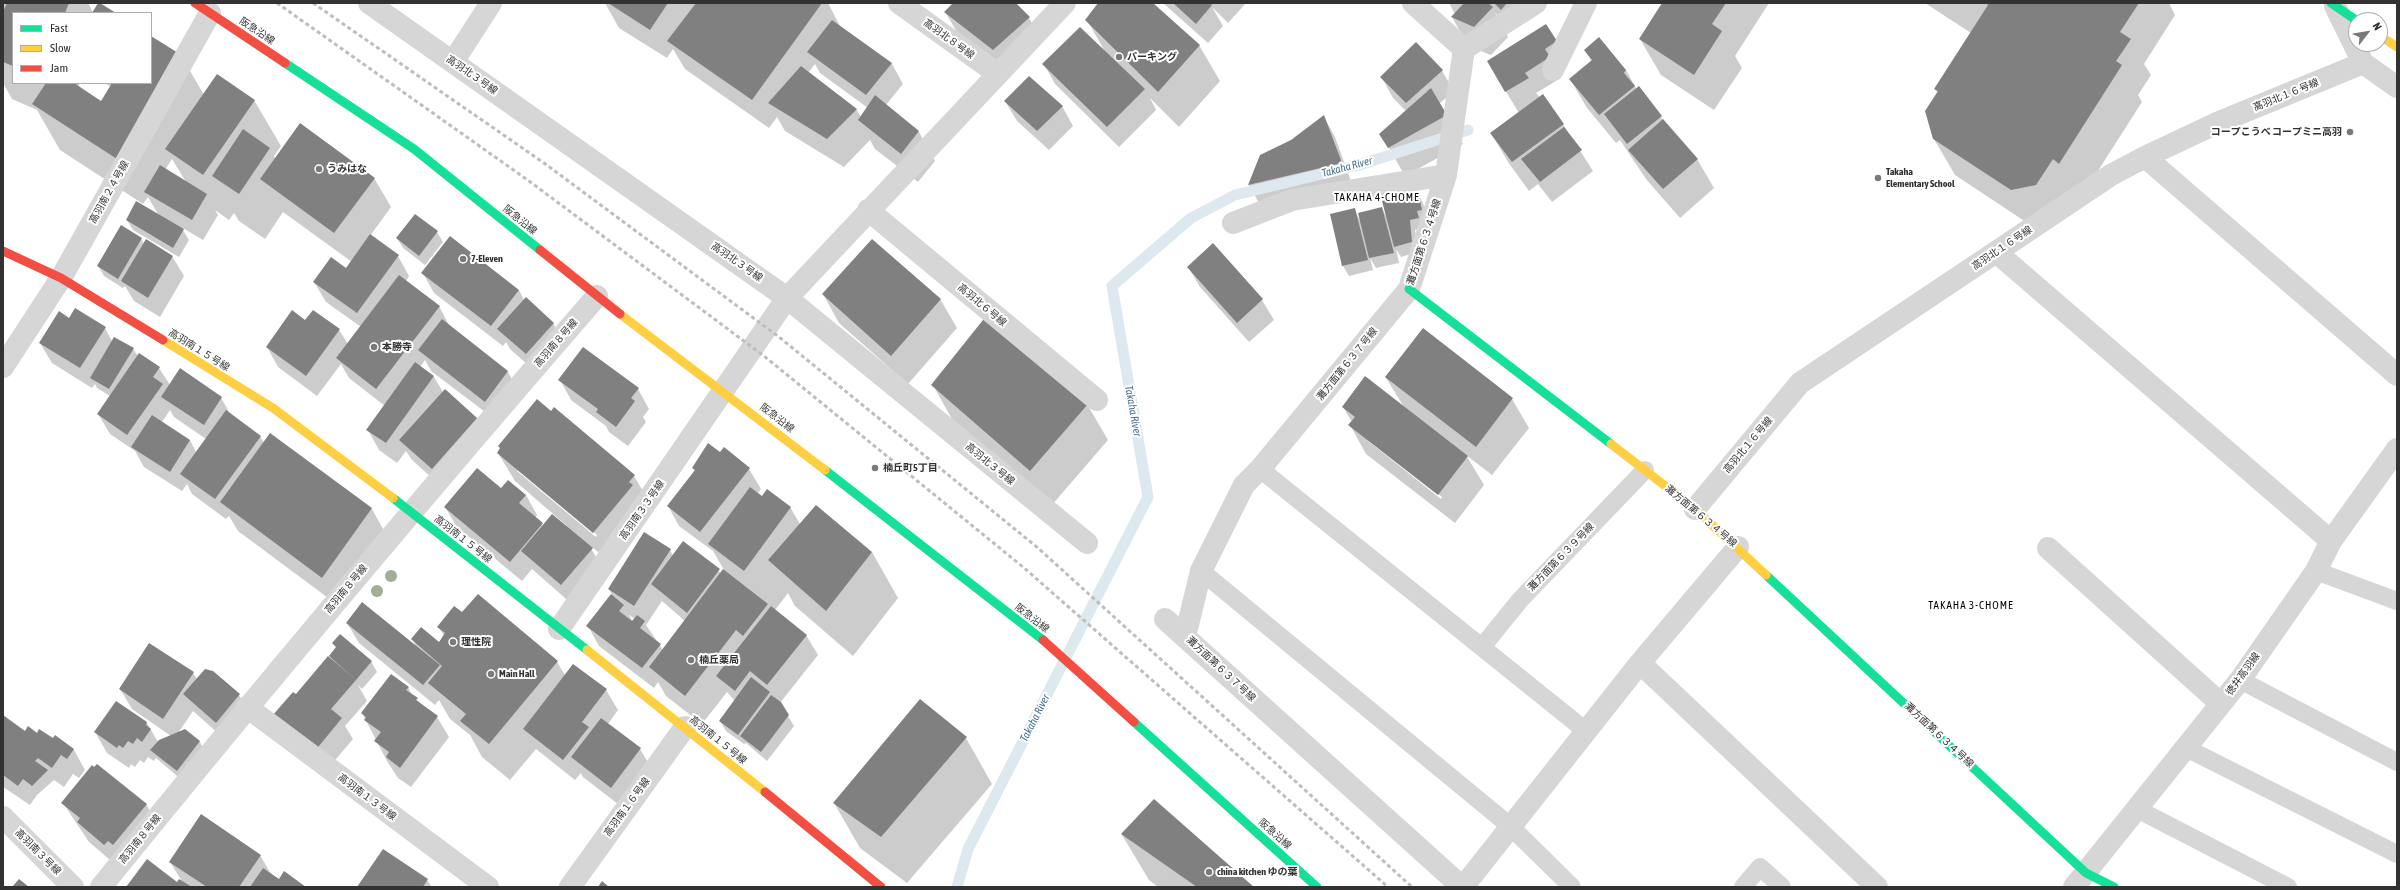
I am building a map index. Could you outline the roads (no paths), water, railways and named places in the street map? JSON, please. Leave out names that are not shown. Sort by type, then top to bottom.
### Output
[{"type":"street","name":"高羽北３号線","points":[[369,3],[787,298],[1087,544]]},
{"type":"street","points":[[453,62],[491,3]]},
{"type":"street","name":"高羽北８号線","points":[[900,3],[998,74]]},
{"type":"street","name":"高羽南３３号線","points":[[559,629],[787,298],[868,210],[1065,3]]},
{"type":"street","points":[[1413,3],[1464,49],[1536,3]]},
{"type":"street","points":[[1553,70],[1586,3]]},
{"type":"street","points":[[2333,4],[2348,14]]},
{"type":"street","points":[[2333,4],[2363,63],[2397,87]]},
{"type":"street","name":"高羽南２４号線","points":[[3,367],[61,278],[202,8]]},
{"type":"street","name":"阪急沿線","points":[[202,8],[414,149],[597,296],[724,391],[1044,641],[1317,887]]},
{"type":"street","points":[[2388,41],[2397,47]]},
{"type":"street","name":"灘方面第６３４号線","points":[[1464,49],[1447,168],[1408,289],[1695,509],[1738,547],[2080,880],[2114,887]]},
{"type":"street","name":"高羽北１６号線","points":[[1695,509],[1800,383],[2111,175],[2217,123],[2363,63]]},
{"type":"street","points":[[2145,157],[2397,375]]},
{"type":"street","points":[[1233,223],[1292,200],[1447,168]]},
{"type":"street","name":"高羽北６号線","points":[[868,210],[1096,400]]},
{"type":"street","name":"高羽南１５号線","points":[[3,251],[61,278],[273,408],[410,511],[685,727],[881,887]]},
{"type":"street","points":[[1996,252],[2331,541]]},
{"type":"street","name":"灘方面第６３７号線","points":[[1408,289],[1260,469],[1244,484],[1201,571],[1184,636],[1463,887]]},
{"type":"street","name":"高羽南８号線","points":[[101,887],[247,707],[410,511],[597,296]]},
{"type":"street","name":"徳井高羽線","points":[[2080,880],[2240,680],[2316,571],[2331,541],[2397,449]]},
{"type":"street","points":[[1463,887],[1640,663],[1738,547]]},
{"type":"street","points":[[2048,548],[2221,704]]},
{"type":"street","points":[[1165,619],[1184,636]]},
{"type":"street","points":[[1640,663],[1877,887]]},
{"type":"street","name":"高羽南１３号線","points":[[247,707],[488,887]]},
{"type":"street","name":"高羽南１６号線","points":[[570,887],[685,727]]},
{"type":"street","name":"高羽南３号線","points":[[5,822],[73,887]]},
{"type":"lane","points":[[1260,469],[1586,731]]},
{"type":"lane","name":"灘方面第６３９号線","points":[[1482,647],[1520,600],[1645,470]]},
{"type":"lane","points":[[1201,571],[1510,826],[1572,887]]},
{"type":"lane","points":[[2316,571],[2397,601]]},
{"type":"lane","points":[[2240,680],[2397,762]]},
{"type":"lane","points":[[2186,748],[2397,854]]},
{"type":"lane","points":[[2137,809],[2288,887]]},
{"type":"lane","points":[[1743,887],[1760,867],[1782,887]]},
{"type":"waterway","name":"Takaha River","points":[[957,887],[968,849],[1148,497],[1112,286],[1191,218],[1235,195],[1359,165],[1468,130]]},
{"type":"railway","points":[[277,3],[529,181],[764,356],[1023,567],[1388,887]]},
{"type":"railway","points":[[313,3],[544,163],[779,337],[1038,548],[1412,887]]},
{"type":"place","name":"パーキング","points":[[1119,57]]},
{"type":"place","name":"コープこうべ コープミニ高羽","points":[[2350,132]]},
{"type":"place","name":"うみはな","points":[[319,169]]},
{"type":"place","name":"Takaha Elementary School","points":[[1878,178]]},
{"type":"place","name":"7-Eleven","points":[[463,259]]},
{"type":"place","name":"本勝寺","points":[[374,347]]},
{"type":"place","name":"楠丘町5丁目","points":[[875,468]]},
{"type":"place","name":"理性院","points":[[453,642]]},
{"type":"place","name":"楠丘薬局","points":[[691,660]]},
{"type":"place","name":"Main Hall","points":[[491,674]]},
{"type":"place","name":"china kitchen ゆの葉","points":[[1209,872]]},
{"type":"district","name":"TAKAHA 4-CHOME","points":[[1377,198]]},
{"type":"district","name":"TAKAHA 3-CHOME","points":[[1971,606]]}]
